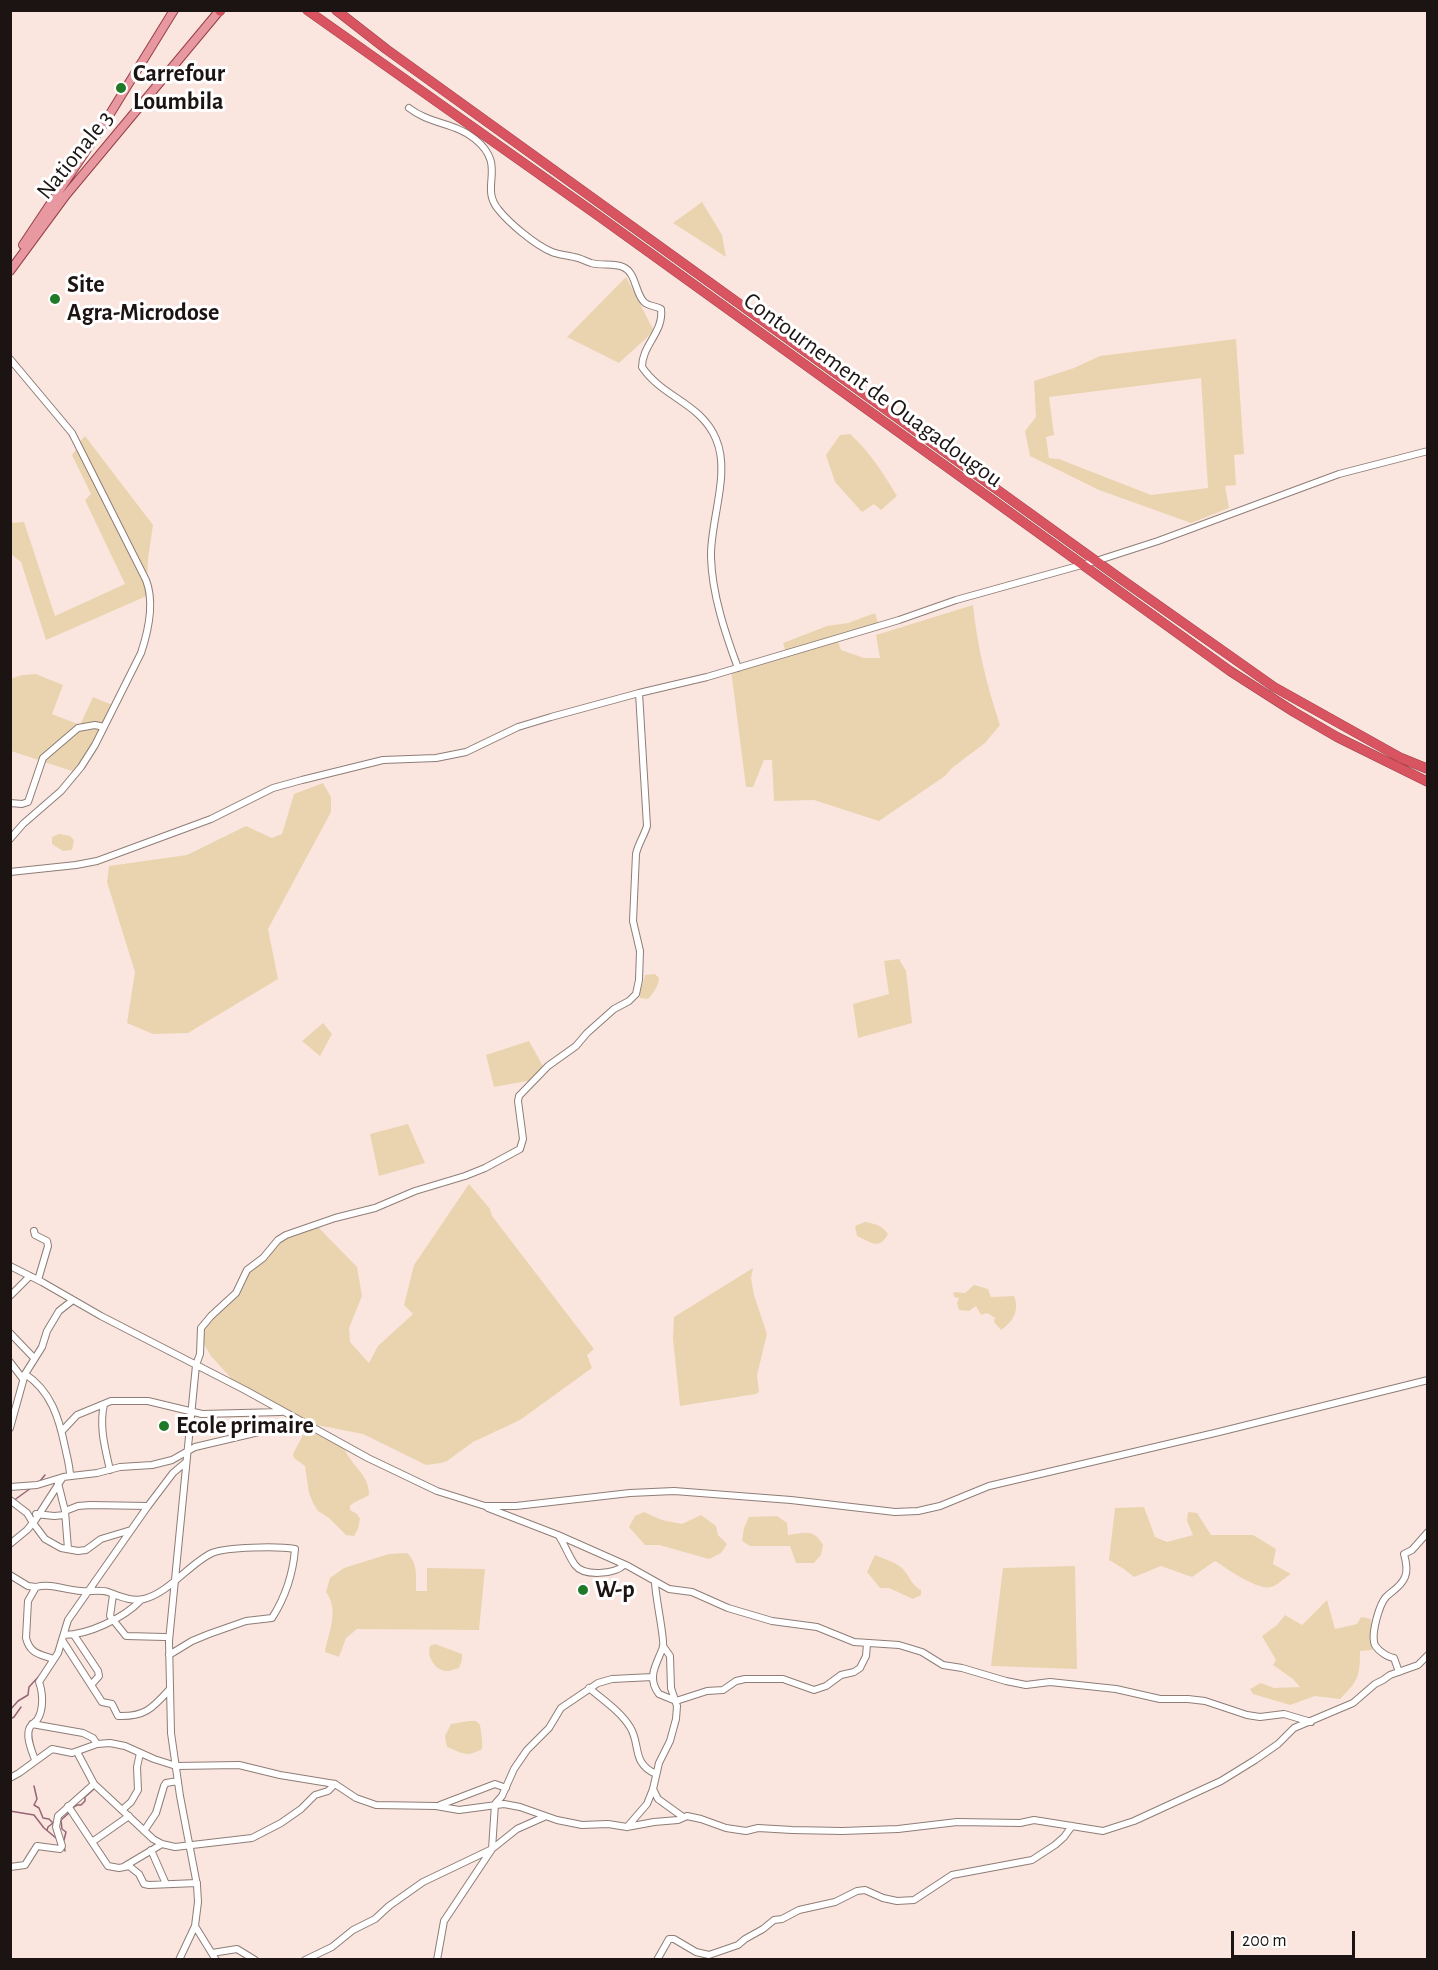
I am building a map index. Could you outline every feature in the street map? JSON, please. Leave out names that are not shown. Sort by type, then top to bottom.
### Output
[{"type":"highway","name":"Contournement de Ouagadougou","points":[[308,10],[600,217],[1230,671],[1337,737],[1428,782]]},
{"type":"highway","name":"Contournement de Ouagadougou","points":[[336,10],[386,49],[1274,687],[1401,758],[1428,769]]},
{"type":"main road","name":"Nationale 3","points":[[10,263],[105,122],[174,10]]},
{"type":"main road","name":"Nationale 3","points":[[10,271],[74,186],[220,11]]},
{"type":"street","points":[[409,108],[427,119],[462,130],[482,145],[492,163],[490,190],[496,207],[526,235],[554,253],[573,256],[594,264],[622,266],[628,270],[643,301],[661,309],[662,319],[658,332],[646,350],[642,367],[657,385],[692,407],[703,418],[717,441],[722,457],[711,559],[722,617],[738,668]]},
{"type":"street","points":[[10,359],[72,433],[150,591],[145,640],[136,663],[90,754],[70,782],[10,838]]},
{"type":"street","points":[[10,872],[97,861],[211,819],[273,788],[383,760],[436,758],[466,752],[518,727],[639,693],[707,677],[899,620],[956,600],[1096,561],[1167,538],[1339,474],[1428,451]]},
{"type":"street","points":[[179,1959],[195,1926],[198,1902],[197,1883],[171,1733],[169,1655],[186,1462],[196,1365],[200,1354],[201,1328],[236,1293],[247,1270],[286,1234],[375,1208],[415,1191],[465,1176],[520,1149],[523,1139],[519,1096],[548,1066],[576,1046],[586,1033],[614,1009],[629,1001],[636,994],[640,951],[633,921],[636,854],[637,846],[647,826],[639,693]]},
{"type":"street","points":[[10,803],[28,802],[42,760],[72,732],[88,725],[104,727]]},
{"type":"street","points":[[34,1231],[35,1235],[47,1241],[48,1246],[38,1280]]},
{"type":"street","points":[[10,1266],[309,1427],[422,1484],[486,1506],[558,1535],[674,1591],[692,1592],[728,1608],[772,1621],[817,1627],[854,1642],[898,1645],[922,1652],[943,1665],[1016,1683],[1050,1683],[1116,1689],[1160,1700],[1205,1701],[1247,1715],[1260,1717],[1284,1714],[1311,1722]]},
{"type":"street","points":[[10,1296],[30,1276]]},
{"type":"street","points":[[10,1428],[24,1376],[42,1347],[47,1331],[59,1311],[73,1300]]},
{"type":"street","points":[[10,1333],[34,1358]]},
{"type":"street","points":[[10,1362],[18,1372],[36,1382],[43,1389],[57,1413],[69,1476]]},
{"type":"street","points":[[10,1375],[18,1372]]},
{"type":"street","points":[[486,1506],[516,1506],[630,1493],[675,1491],[791,1500],[895,1512],[918,1511],[940,1506],[989,1486],[1428,1380]]},
{"type":"street","points":[[62,1431],[75,1417],[111,1401],[148,1401],[191,1412],[228,1414],[282,1412]]},
{"type":"street","points":[[104,1404],[101,1416],[103,1443],[110,1470]]},
{"type":"street","points":[[10,1487],[59,1481],[69,1476],[120,1467],[152,1465],[172,1460],[195,1447],[280,1427],[309,1427]]},
{"type":"street","points":[[35,1760],[29,1741],[29,1729],[38,1718],[41,1704],[42,1689],[39,1682],[63,1638],[68,1620],[148,1506],[173,1473],[186,1462]]},
{"type":"street","points":[[59,1481],[68,1549]]},
{"type":"street","points":[[10,1544],[33,1523],[59,1481]]},
{"type":"street","points":[[10,1500],[27,1513],[45,1539],[61,1548],[86,1550],[101,1539],[131,1530]]},
{"type":"street","points":[[27,1513],[54,1516],[78,1506],[90,1504],[148,1506]]},
{"type":"street","points":[[1399,1672],[1394,1658],[1387,1657],[1376,1647],[1375,1624],[1385,1598],[1400,1587],[1404,1580],[1406,1573],[1404,1554],[1412,1550],[1428,1532]]},
{"type":"street","points":[[558,1535],[580,1569],[612,1572],[624,1565]]},
{"type":"street","points":[[63,1638],[80,1635],[113,1620],[141,1600],[176,1580],[213,1553],[241,1548],[295,1548],[290,1583],[272,1618],[246,1621],[208,1634],[169,1655]]},
{"type":"street","points":[[10,1575],[28,1586],[43,1585],[89,1592],[103,1591],[141,1600]]},
{"type":"street","points":[[655,1582],[663,1646],[655,1663],[654,1687],[659,1694],[676,1701],[707,1691],[723,1690],[736,1681],[745,1679],[783,1679],[814,1690],[826,1686],[841,1675],[860,1668],[866,1656],[867,1644]]},
{"type":"street","points":[[36,1587],[28,1601],[26,1638],[33,1651],[53,1659]]},
{"type":"street","points":[[113,1594],[110,1616],[123,1635],[165,1637]]},
{"type":"street","points":[[75,1635],[98,1671],[99,1676],[90,1685]]},
{"type":"street","points":[[63,1638],[90,1685],[102,1702],[112,1704],[118,1716],[136,1716],[149,1711],[169,1690]]},
{"type":"street","points":[[627,1827],[640,1813],[653,1790],[656,1774],[670,1741],[677,1711],[671,1688],[669,1653],[663,1646]]},
{"type":"street","points":[[10,1778],[52,1749],[68,1754],[97,1744],[110,1743],[125,1746],[176,1766],[239,1765],[280,1775],[335,1784],[356,1798],[376,1805],[436,1806],[465,1810],[495,1804],[512,1805],[544,1817],[577,1825],[608,1824],[627,1827],[692,1817],[726,1828],[746,1831],[758,1827],[859,1831],[957,1822],[999,1823],[1034,1820],[1095,1831],[1110,1830],[1221,1781],[1255,1760],[1294,1728],[1353,1703],[1375,1684],[1390,1675],[1418,1665],[1428,1656]]},
{"type":"street","points":[[437,1959],[444,1921],[449,1911],[492,1849],[495,1804],[506,1788],[520,1759],[549,1728],[561,1708],[589,1688],[604,1680],[653,1677]]},
{"type":"street","points":[[589,1688],[626,1721],[632,1731],[635,1749],[643,1765],[656,1774]]},
{"type":"street","points":[[32,1724],[83,1733],[93,1738],[97,1744]]},
{"type":"street","points":[[77,1752],[94,1784],[144,1831],[162,1844],[175,1847],[252,1838],[264,1833],[301,1809],[315,1795],[328,1791],[335,1784]]},
{"type":"street","points":[[122,1810],[131,1802],[138,1790],[137,1767],[140,1753]]},
{"type":"street","points":[[144,1831],[156,1813],[164,1786],[178,1780]]},
{"type":"street","points":[[10,1867],[25,1865],[37,1846],[60,1849],[62,1846],[56,1822],[58,1816],[94,1784]]},
{"type":"street","points":[[436,1806],[495,1784],[506,1788]]},
{"type":"street","points":[[653,1790],[658,1799],[683,1817]]},
{"type":"street","points":[[68,1806],[108,1866],[119,1868],[125,1866],[162,1844]]},
{"type":"street","points":[[92,1842],[129,1816]]},
{"type":"street","points":[[305,1959],[332,1947],[353,1930],[375,1919],[423,1882],[492,1849],[517,1829],[544,1817]]},
{"type":"street","points":[[657,1959],[669,1939],[674,1939],[696,1953],[712,1954],[738,1945],[774,1920],[799,1910],[835,1902],[857,1891],[865,1890],[897,1901],[914,1900],[952,1875],[1032,1860],[1064,1838],[1072,1826]]},
{"type":"street","points":[[151,1850],[166,1884]]},
{"type":"street","points":[[125,1866],[135,1870],[144,1884],[154,1886],[197,1883]]},
{"type":"street","points":[[195,1926],[214,1956],[237,1949],[255,1959]]},
{"type":"shaded area","points":[[702,202],[722,235],[726,257],[673,223]]},
{"type":"shaded area","points":[[626,277],[654,331],[619,363],[567,337]]},
{"type":"shaded area","points":[[1236,339],[1244,454],[1234,455],[1236,485],[1225,486],[1229,508],[1191,523],[1099,490],[1030,456],[1025,431],[1036,417],[1034,381],[1074,368],[1100,356]],"holes":[[[1201,378],[1208,488],[1151,495],[1059,459],[1049,458],[1046,437],[1054,435],[1049,397]]]},
{"type":"shaded area","points":[[850,434],[870,455],[897,496],[881,510],[874,504],[862,512],[835,482],[826,455],[840,435]]},
{"type":"shaded area","points":[[85,436],[153,525],[147,584],[78,444]]},
{"type":"shaded area","points":[[77,448],[149,595],[46,640],[21,562],[11,554],[10,523],[24,522],[55,616],[125,584],[85,500],[91,494],[72,455]]},
{"type":"shaded area","points":[[973,605],[983,666],[1000,725],[985,743],[945,776],[879,821],[814,800],[774,801],[772,760],[764,760],[753,787],[746,787],[731,670],[786,653],[783,643],[827,626],[848,623],[875,613],[879,626],[837,639],[841,650],[864,658],[880,658],[876,635]]},
{"type":"shaded area","points":[[36,674],[63,685],[52,714],[80,725],[93,697],[115,706],[78,773],[11,751],[10,679]]},
{"type":"shaded area","points":[[323,783],[331,797],[331,812],[268,929],[278,979],[188,1033],[153,1034],[127,1023],[135,972],[107,882],[109,866],[187,855],[246,826],[272,838],[282,834],[294,794]]},
{"type":"shaded area","points":[[59,834],[70,836],[74,840],[72,850],[63,851],[52,844],[52,837]]},
{"type":"shaded area","points":[[899,959],[906,971],[912,1023],[858,1038],[853,1004],[889,994],[884,961]]},
{"type":"shaded area","points":[[655,974],[659,978],[655,989],[648,999],[640,998],[645,975]]},
{"type":"shaded area","points":[[323,1023],[332,1034],[320,1056],[302,1041]]},
{"type":"shaded area","points":[[529,1041],[543,1066],[532,1080],[494,1087],[486,1055]]},
{"type":"shaded area","points":[[408,1124],[425,1163],[379,1176],[370,1134]]},
{"type":"shaded area","points":[[469,1184],[594,1349],[587,1355],[592,1368],[520,1420],[473,1442],[447,1461],[426,1465],[363,1434],[312,1424],[238,1386],[211,1356],[201,1339],[203,1328],[237,1293],[243,1277],[278,1240],[316,1225],[357,1267],[362,1296],[349,1328],[350,1342],[369,1363],[378,1346],[413,1314],[404,1305],[414,1265]]},
{"type":"shaded area","points":[[865,1222],[883,1229],[888,1234],[885,1239],[874,1244],[857,1236],[855,1226]]},
{"type":"shaded area","points":[[753,1268],[751,1278],[754,1295],[767,1334],[757,1375],[759,1392],[680,1406],[673,1339],[674,1317]]},
{"type":"shaded area","points":[[974,1285],[988,1289],[991,1297],[1014,1296],[1016,1311],[1009,1323],[1001,1330],[994,1322],[995,1318],[987,1313],[981,1315],[976,1306],[969,1311],[959,1310],[957,1303],[959,1298],[954,1297],[953,1293],[965,1293]]},
{"type":"shaded area","points":[[309,1432],[344,1449],[367,1483],[369,1495],[350,1506],[350,1510],[360,1519],[354,1536],[346,1535],[329,1518],[318,1511],[313,1503],[305,1466],[294,1458],[293,1454],[304,1433]]},
{"type":"shaded area","points":[[1144,1507],[1155,1537],[1167,1542],[1193,1535],[1187,1521],[1188,1512],[1197,1513],[1211,1535],[1253,1535],[1276,1549],[1273,1564],[1291,1574],[1273,1586],[1258,1586],[1215,1561],[1192,1577],[1161,1566],[1134,1577],[1109,1560],[1115,1508]]},
{"type":"shaded area","points":[[644,1512],[662,1520],[682,1524],[701,1515],[716,1526],[718,1535],[727,1544],[721,1553],[709,1559],[659,1545],[645,1545],[629,1527],[635,1516]]},
{"type":"shaded area","points":[[777,1516],[787,1523],[788,1535],[808,1533],[820,1540],[823,1545],[821,1555],[814,1563],[796,1563],[790,1546],[750,1546],[742,1541],[749,1517]]},
{"type":"shaded area","points":[[407,1553],[415,1566],[416,1591],[427,1591],[427,1568],[485,1569],[479,1630],[357,1629],[346,1638],[339,1657],[325,1652],[333,1614],[326,1592],[330,1578],[344,1568],[389,1554]]},
{"type":"shaded area","points":[[875,1555],[902,1568],[915,1586],[921,1590],[921,1595],[913,1599],[889,1588],[880,1588],[867,1572]]},
{"type":"shaded area","points":[[1075,1566],[1077,1669],[991,1666],[1003,1568]]},
{"type":"shaded area","points":[[1327,1600],[1335,1629],[1357,1624],[1361,1617],[1371,1619],[1372,1650],[1360,1651],[1357,1678],[1351,1688],[1340,1699],[1315,1696],[1290,1705],[1253,1694],[1250,1689],[1261,1683],[1274,1688],[1300,1687],[1273,1665],[1276,1660],[1262,1636],[1277,1625],[1285,1615],[1302,1625]]},
{"type":"shaded area","points":[[435,1644],[462,1654],[459,1668],[444,1671],[433,1663],[429,1650],[430,1646]]},
{"type":"shaded area","points":[[476,1721],[480,1725],[482,1749],[468,1754],[447,1747],[445,1736],[451,1724]]},
{"type":"waterway","points":[[40,1481],[45,1475]]},
{"type":"waterway","points":[[13,1501],[31,1488]]},
{"type":"waterway","points":[[10,1710],[28,1695],[29,1687],[41,1674]]},
{"type":"waterway","points":[[10,1719],[21,1707]]},
{"type":"waterway","points":[[34,1786],[37,1799],[34,1805],[39,1808],[43,1818],[53,1823],[47,1830]]},
{"type":"waterway","points":[[72,1808],[81,1805],[85,1797],[94,1789]]},
{"type":"waterway","points":[[10,1811],[34,1815],[56,1838]]},
{"type":"waterway","points":[[64,1840],[66,1832],[62,1829],[61,1820],[70,1812]]},
{"type":"waterway","points":[[64,1845],[65,1851]]},
{"type":"place","name":"Carrefour Loumbila","points":[[121,88]]},
{"type":"place","name":"Site Agra-Microdose","points":[[55,299]]},
{"type":"place","name":"Ecole primaire","points":[[164,1426]]},
{"type":"place","name":"W-p","points":[[583,1590]]}]
